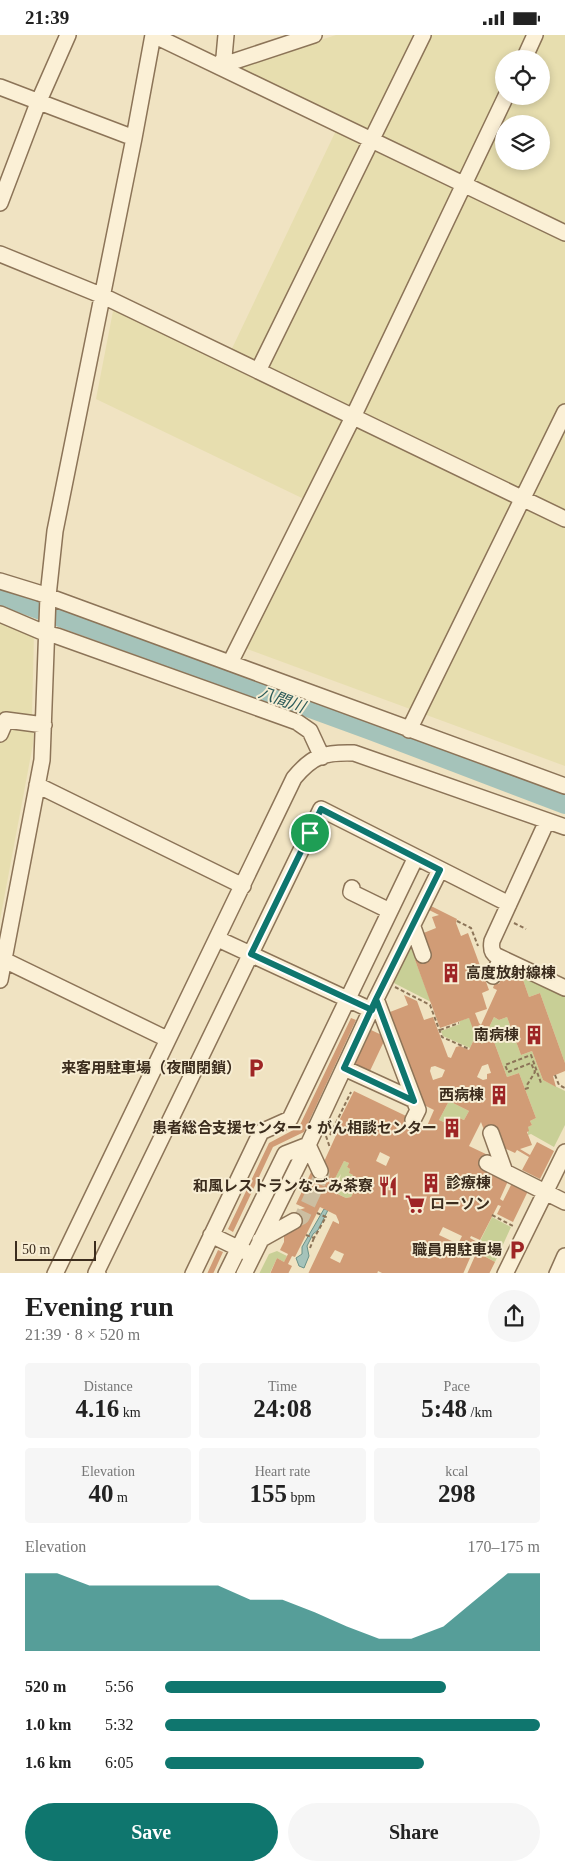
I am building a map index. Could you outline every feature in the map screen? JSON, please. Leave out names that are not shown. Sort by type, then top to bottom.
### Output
[{"type":"street","points":[[0,980],[2,959],[42,760],[48,596],[55,531],[153,35],[373,139],[565,233]]},
{"type":"street","points":[[220,66],[224,57],[226,35]]},
{"type":"street","points":[[220,66],[314,35]]},
{"type":"street","points":[[258,371],[424,35]]},
{"type":"street","points":[[528,50],[535,35]]},
{"type":"street","points":[[0,203],[66,36]]},
{"type":"street","points":[[0,87],[134,138]]},
{"type":"street","points":[[230,663],[353,417],[502,105]]},
{"type":"street","points":[[0,254],[102,296],[565,519]]},
{"type":"street","points":[[409,730],[565,412]]},
{"type":"street","points":[[0,581],[48,596],[565,786]]},
{"type":"street","points":[[0,614],[297,722],[310,731],[322,757]]},
{"type":"street","points":[[0,734],[6,720],[44,725]]},
{"type":"street","points":[[55,1273],[167,1039],[218,939],[294,778],[304,766],[333,752],[354,753],[565,827]]},
{"type":"street","points":[[37,785],[243,886]]},
{"type":"street","points":[[98,1273],[96,1273],[321,809],[509,904]]},
{"type":"street","points":[[547,821],[492,941],[491,947],[497,967],[565,988]]},
{"type":"street","points":[[193,1273],[261,1132],[290,1119],[416,857]]},
{"type":"street","points":[[244,1273],[308,1145],[374,1004],[440,870]]},
{"type":"street","points":[[352,888],[351,892],[390,911]]},
{"type":"street","points":[[413,927],[423,955]]},
{"type":"street","points":[[218,939],[348,999],[374,1004]]},
{"type":"street","points":[[2,959],[167,1039]]},
{"type":"street","points":[[374,1004],[418,1110],[413,1120]]},
{"type":"street","points":[[344,1068],[414,1101]]},
{"type":"street","points":[[491,1133],[505,1172]]},
{"type":"street","points":[[308,1145],[320,1171]]},
{"type":"street","points":[[226,1273],[285,1154],[308,1145]]},
{"type":"street","points":[[505,1273],[565,1152]]},
{"type":"street","points":[[487,1163],[565,1202]]},
{"type":"street","points":[[260,1240],[296,1218],[278,1205],[263,1199]]},
{"type":"street","points":[[211,1235],[253,1255]]},
{"type":"street","points":[[557,1273],[565,1256]]},
{"type":"path","points":[[390,984],[430,1005],[442,1037],[469,1049]]},
{"type":"path","points":[[440,1030],[459,1023]]},
{"type":"path","points":[[525,1089],[528,1088],[527,1085],[535,1072],[531,1063],[508,1072],[505,1065],[531,1055],[541,1083]]},
{"type":"path","points":[[178,1061],[186,1065]]},
{"type":"path","points":[[555,1075],[559,1085],[565,1088]]},
{"type":"path","points":[[330,1135],[351,1092]]},
{"type":"path","points":[[326,1133],[330,1147]]},
{"type":"path","points":[[329,1189],[338,1191]]},
{"type":"path","points":[[310,1247],[324,1217],[317,1213]]},
{"type":"path","points":[[492,1215],[515,1227]]},
{"type":"path","points":[[307,1235],[313,1238]]},
{"type":"shaded area","points":[[336,35],[565,35],[565,766],[239,646],[306,500],[96,399],[114,306],[226,361],[342,118],[232,68]]},
{"type":"shaded area","points":[[0,618],[34,633],[32,716],[34,729],[33,744],[0,920]]},
{"type":"green space","points":[[413,941],[421,958],[415,960],[431,1002],[392,982]]},
{"type":"green space","points":[[513,969],[565,995],[565,1063],[540,993],[529,997],[521,974],[509,979]]},
{"type":"green space","points":[[494,1017],[499,1020],[507,1017],[521,1055],[532,1051],[543,1080],[565,1091],[565,1125],[554,1147],[531,1134],[528,1135],[528,1127],[532,1125],[530,1121],[536,1118],[519,1073],[507,1077],[493,1039],[481,1044]]},
{"type":"green space","points":[[469,1018],[478,1031],[470,1048],[443,1036],[441,1031],[460,1024],[459,1021]]},
{"type":"green space","points":[[449,1101],[469,1111],[464,1120],[457,1117],[453,1126],[439,1120]]},
{"type":"green space","points":[[344,1161],[349,1163],[347,1167],[350,1169],[349,1173],[353,1175],[351,1179],[355,1181],[353,1184],[357,1186],[351,1197],[346,1198],[336,1193],[341,1174],[333,1185],[335,1186],[332,1191],[329,1189]]},
{"type":"green space","points":[[492,1217],[511,1227],[495,1262],[484,1256],[486,1253],[478,1249],[482,1248],[479,1243]]},
{"type":"green space","points":[[277,1251],[287,1256],[284,1262],[277,1258],[270,1273],[260,1273],[269,1254]]},
{"type":"water","points":[[324,1209],[328,1210],[307,1246],[309,1256],[304,1268],[299,1266],[296,1258],[302,1254],[302,1247]]},
{"type":"building","points":[[431,906],[457,919],[456,923],[461,936],[468,933],[489,990],[482,993],[487,1009],[475,1013],[481,1025],[497,990],[493,988],[494,985],[496,982],[499,984],[507,966],[513,969],[509,979],[521,974],[529,997],[540,993],[565,1063],[565,1071],[553,1076],[556,1087],[543,1080],[532,1051],[521,1055],[507,1017],[499,1020],[494,1017],[481,1044],[493,1039],[507,1077],[519,1073],[536,1118],[530,1121],[532,1125],[528,1127],[529,1131],[527,1132],[532,1145],[520,1149],[530,1155],[537,1142],[554,1151],[540,1179],[522,1170],[529,1157],[517,1150],[515,1153],[502,1147],[494,1126],[484,1130],[481,1122],[469,1146],[490,1156],[483,1169],[508,1181],[500,1199],[503,1201],[512,1183],[528,1191],[513,1222],[497,1214],[501,1206],[498,1205],[480,1240],[471,1236],[470,1238],[481,1244],[482,1248],[478,1249],[467,1243],[465,1247],[473,1251],[463,1273],[382,1273],[378,1271],[377,1273],[308,1273],[333,1221],[339,1224],[336,1215],[320,1207],[295,1257],[292,1256],[288,1264],[292,1266],[288,1273],[270,1273],[277,1258],[284,1262],[288,1254],[280,1250],[284,1242],[284,1236],[289,1231],[299,1210],[305,1208],[296,1204],[313,1168],[322,1166],[338,1131],[335,1129],[354,1091],[427,1126],[434,1110],[424,1105],[390,1012],[408,1005],[404,995],[417,1001],[424,1020],[433,1017],[448,1057],[451,1058],[456,1047],[460,1046],[469,1050],[478,1031],[473,1029],[469,1018],[440,1028],[415,960],[429,955],[421,934],[436,928],[432,917],[439,915],[429,910]],"holes":[[[488,1064],[491,1073],[487,1074],[487,1079],[483,1080],[477,1077],[482,1066]],[[435,1066],[445,1070],[442,1077],[433,1080],[430,1071],[431,1067]],[[449,1101],[469,1111],[464,1120],[457,1117],[453,1126],[439,1120]],[[380,1152],[390,1157],[386,1166],[376,1161]],[[344,1161],[349,1163],[347,1167],[350,1169],[349,1173],[353,1175],[351,1179],[355,1181],[353,1184],[357,1186],[351,1197],[346,1198],[329,1190]],[[443,1227],[462,1236],[458,1244],[439,1235]],[[335,1250],[344,1254],[340,1263],[330,1258]]]},
{"type":"building","points":[[351,1018],[356,1020],[304,1132],[273,1147],[233,1232],[228,1229],[269,1143],[299,1127]]},
{"type":"building","points":[[371,1030],[386,1037],[369,1073],[354,1066]]},
{"type":"building","points":[[478,1249],[486,1253],[484,1256],[495,1262],[490,1273],[467,1273]]},
{"type":"building","points":[[218,1250],[223,1252],[213,1273],[207,1273]]},
{"type":"waterway","name":"八間川","points":[[0,595],[371,730],[565,804]]},
{"type":"tunnel","points":[[294,1221],[302,1217],[322,1174],[320,1171]]},
{"type":"place","name":"高度放射線棟","points":[[451,973]]},
{"type":"place","name":"南病棟","points":[[534,1035]]},
{"type":"place","name":"来客用駐車場（夜間閉鎖）","points":[[256,1068]]},
{"type":"place","name":"西病棟","points":[[499,1095]]},
{"type":"place","name":"患者総合支援センター・がん相談センター","points":[[452,1128]]},
{"type":"place","name":"診療棟","points":[[431,1183]]},
{"type":"place","name":"和風レストランなごみ茶寮","points":[[388,1186]]},
{"type":"place","name":"ローソン","points":[[415,1204]]},
{"type":"place","name":"職員用駐車場","points":[[517,1250]]},
{"type":"route","points":[[310,833],[251,954],[372,1010],[376,999],[414,1101],[344,1068],[372,1010],[376,999],[440,870],[321,809],[310,833]]}]
